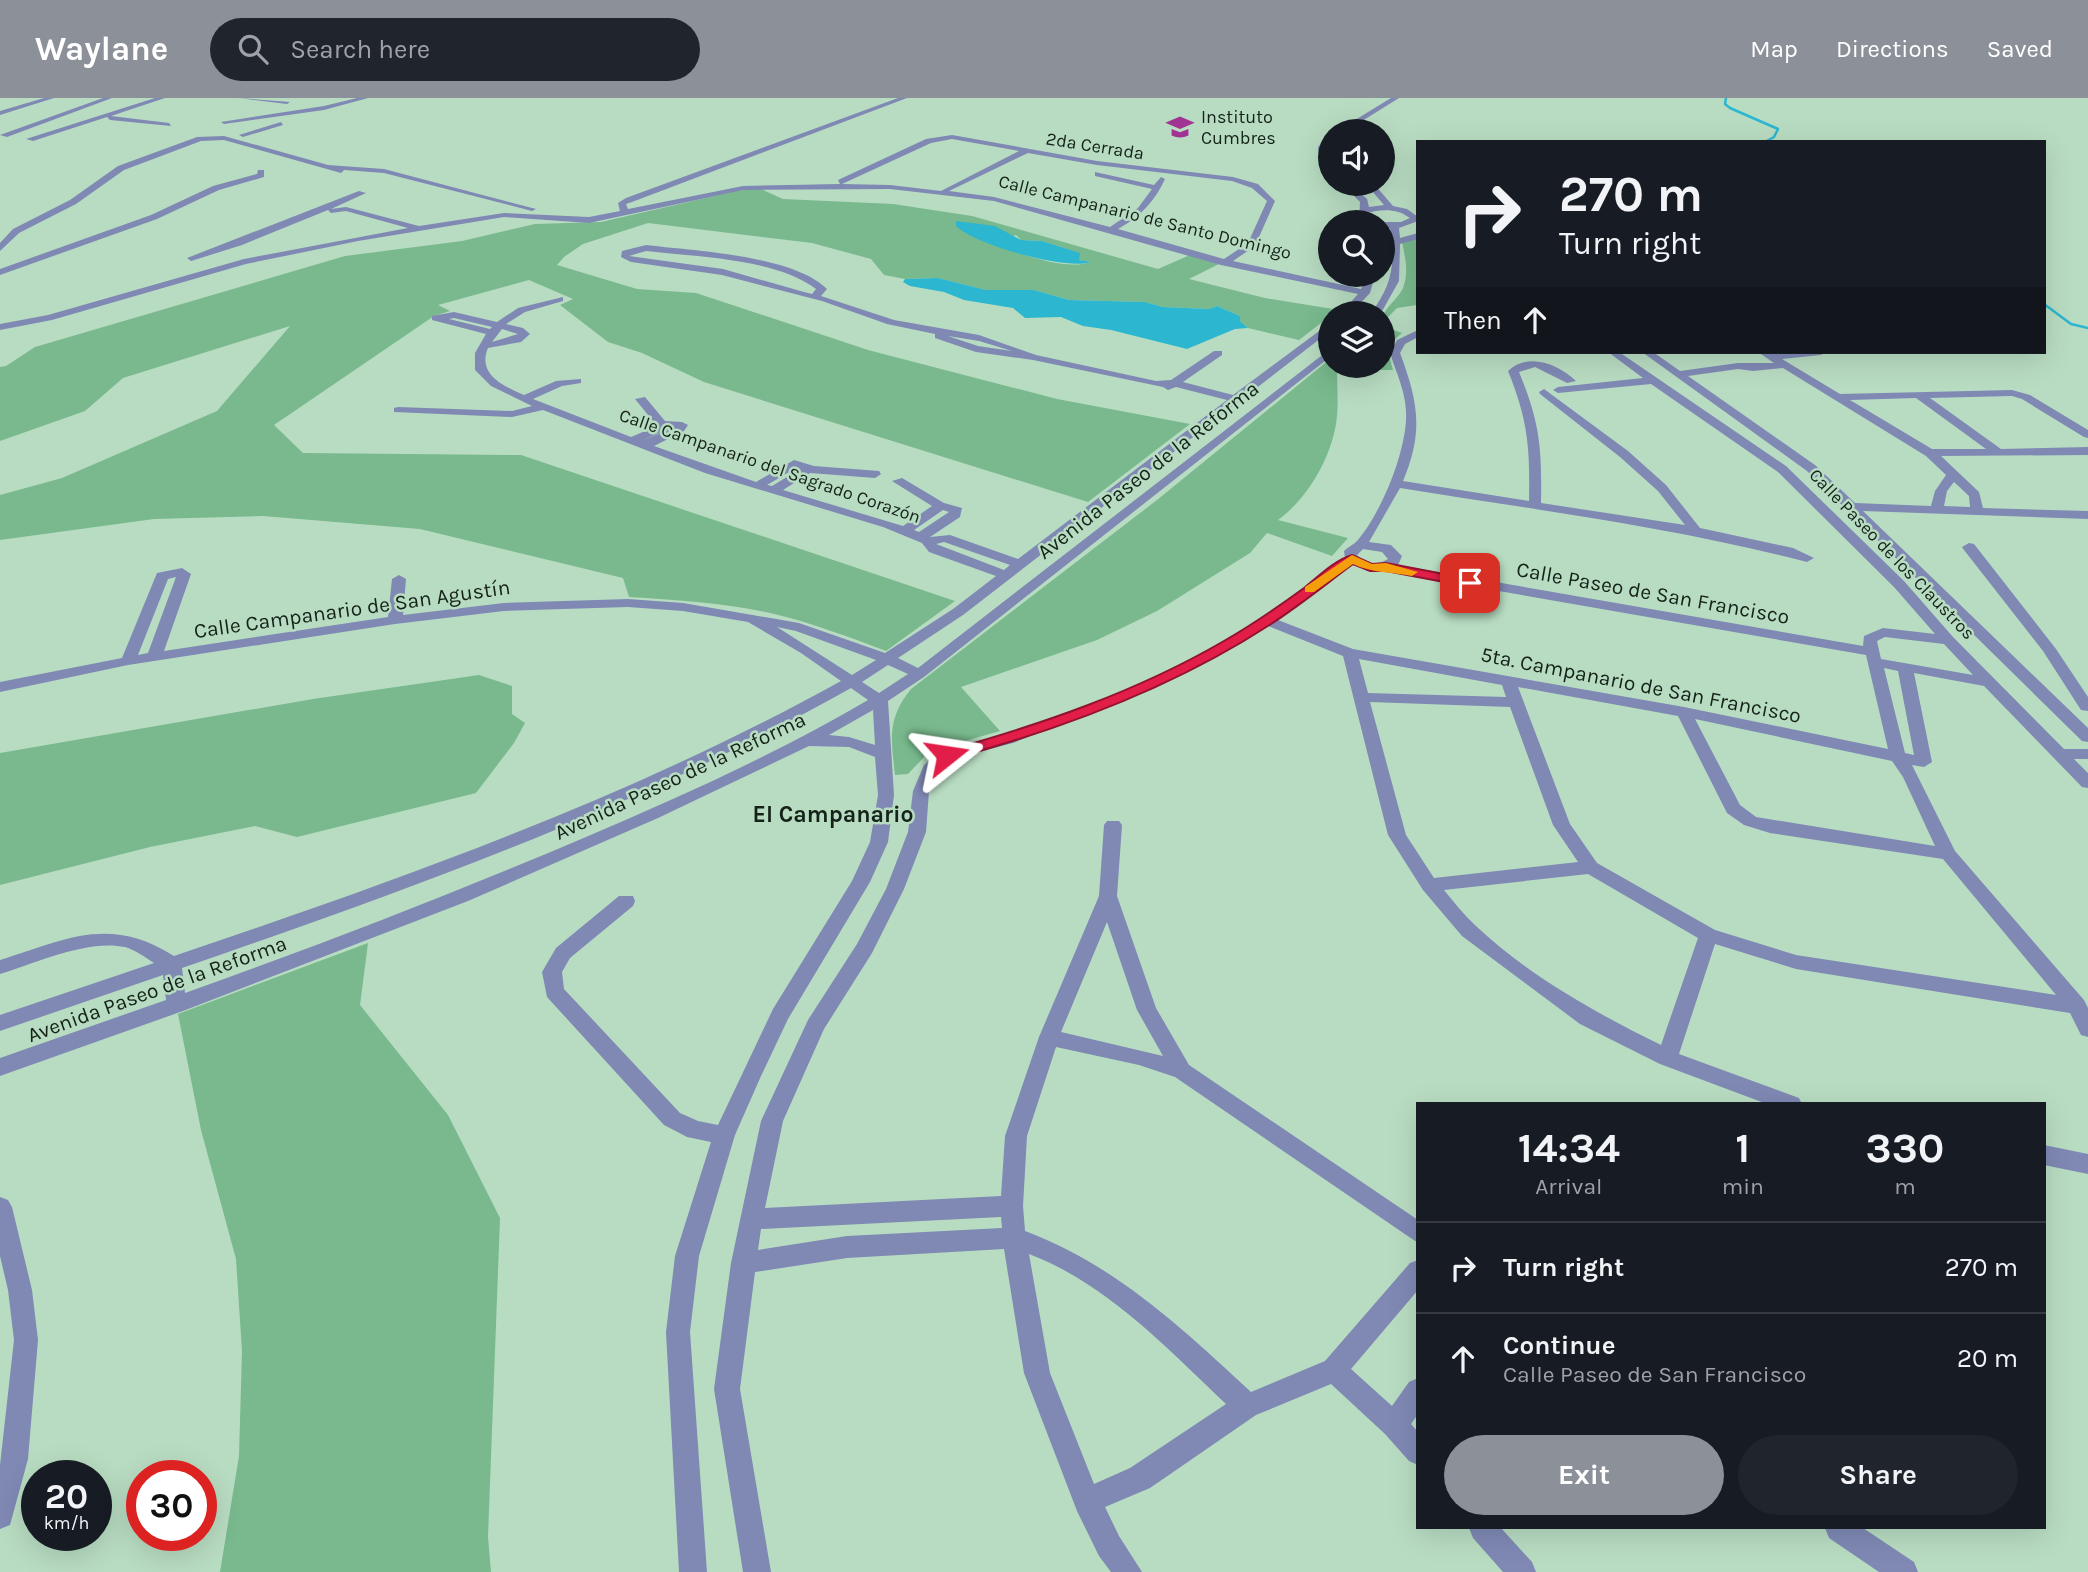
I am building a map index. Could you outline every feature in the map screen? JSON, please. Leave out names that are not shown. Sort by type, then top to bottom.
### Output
[{"type":"street","points":[[0,111],[51,98]]},
{"type":"street","points":[[4,135],[109,98]]},
{"type":"street","points":[[30,139],[162,98]]},
{"type":"street","points":[[242,98],[287,102]]},
{"type":"street","points":[[253,132],[222,122],[379,98]]},
{"type":"street","points":[[624,211],[622,203],[629,200],[904,98]]},
{"type":"street","points":[[243,135],[359,101]]},
{"type":"street","points":[[1362,119],[1398,101]]},
{"type":"street","points":[[1376,119],[1398,101]]},
{"type":"street","points":[[103,117],[169,125]]},
{"type":"street","points":[[0,248],[16,231],[73,202],[121,169],[180,146],[218,136],[330,167],[372,175],[393,175],[563,217],[624,211]]},
{"type":"street","name":"2da Cerrada","points":[[841,183],[942,138],[959,137],[1163,172],[1233,179],[1255,186],[1271,201],[1261,229],[1252,244],[1224,263]]},
{"type":"street","points":[[180,146],[238,143]]},
{"type":"street","points":[[947,189],[1027,150]]},
{"type":"street","points":[[1012,159],[1023,161]]},
{"type":"street","points":[[0,272],[154,218],[200,195],[262,174],[241,170]]},
{"type":"street","points":[[1084,172],[1158,188]]},
{"type":"street","points":[[1110,230],[1144,207],[1158,188],[1163,172]]},
{"type":"street","points":[[200,195],[207,186],[225,174]]},
{"type":"street","name":"Calle Campanario de Santo Domingo","points":[[624,211],[770,183],[841,183],[947,189],[1037,202],[1234,258],[1367,290]]},
{"type":"street","name":"Calle Campanario de Santo Domingo","points":[[947,189],[1021,205],[1224,263],[1367,290]]},
{"type":"street","points":[[191,258],[222,249],[362,193]]},
{"type":"street","points":[[1359,196],[1364,201],[1366,210],[1391,208],[1411,214],[1414,222],[1395,225]]},
{"type":"street","points":[[1380,196],[1391,208]]},
{"type":"street","points":[[346,209],[349,198]]},
{"type":"street","points":[[496,216],[513,203]]},
{"type":"street","points":[[300,218],[346,209],[422,228]]},
{"type":"street","points":[[0,327],[49,318],[244,262],[395,233],[496,216],[576,221],[624,211]]},
{"type":"street","points":[[395,233],[399,222]]},
{"type":"street","points":[[1396,249],[1405,238],[1416,236]]},
{"type":"street","points":[[1385,301],[1395,287],[1398,275],[1395,237]]},
{"type":"street","points":[[816,295],[822,291],[818,285],[794,272],[665,250],[640,248],[625,253],[627,258],[731,274],[803,296],[816,295],[976,349],[1033,357],[1165,385],[1230,403]]},
{"type":"street","points":[[650,260],[653,254],[665,250]]},
{"type":"street","points":[[1357,301],[1368,287]]},
{"type":"street","points":[[484,346],[496,329],[522,310],[560,299]]},
{"type":"street","points":[[484,346],[517,340],[525,334],[496,329],[435,318],[454,314],[496,329]]},
{"type":"street","points":[[757,1572],[727,1389],[743,1263],[772,1121],[815,1026],[865,948],[895,889],[917,832],[921,791],[932,765],[947,755],[1007,739],[1146,687],[1197,662],[1267,621],[1357,552],[1398,484],[1407,458],[1411,412],[1408,389],[1395,353],[1401,342],[1416,334]]},
{"type":"street","name":"Avenida Paseo de la Reforma","points":[[0,1023],[377,894],[520,839],[710,757],[853,681],[958,612],[1318,335]]},
{"type":"street","name":"Calle Campanario del Sagrado Corazón","points":[[484,346],[478,365],[485,376],[537,402],[631,442],[757,486],[925,539],[945,538],[1020,564]]},
{"type":"street","points":[[1165,385],[1217,354]]},
{"type":"street","name":"Calle Paseo de los Claustros","points":[[1616,354],[1782,469],[1899,584],[1948,640],[2088,783]]},
{"type":"street","name":"Calle Paseo de los Claustros","points":[[1650,354],[1811,468],[2085,731]]},
{"type":"street","points":[[1676,371],[1752,357],[1794,354]]},
{"type":"street","points":[[1752,357],[1784,365],[1930,453],[1954,472],[1975,495],[1977,509]]},
{"type":"street","points":[[1752,357],[1753,368],[1784,365]]},
{"type":"street","points":[[1287,360],[1314,366]]},
{"type":"street","name":"Avenida Paseo de la Reforma","points":[[0,1067],[365,935],[537,866],[732,779],[802,744],[880,701],[919,674],[1318,362]]},
{"type":"street","points":[[1535,499],[1536,448],[1521,390],[1513,371],[1515,368],[1548,365],[1571,381]]},
{"type":"street","points":[[1521,390],[1571,381],[1648,376]]},
{"type":"street","points":[[1521,390],[1544,392],[1648,376]]},
{"type":"street","points":[[1264,377],[1290,384]]},
{"type":"street","points":[[1544,392],[1662,488],[1696,531]]},
{"type":"street","points":[[1835,397],[2020,394],[2088,435]]},
{"type":"street","points":[[1918,395],[1997,451]]},
{"type":"street","points":[[641,399],[663,426]]},
{"type":"street","points":[[398,410],[512,414],[537,402]]},
{"type":"street","points":[[1718,424],[1745,421]]},
{"type":"street","points":[[631,442],[663,426],[674,423],[682,425],[682,428],[644,447]]},
{"type":"street","points":[[1930,453],[2088,451]]},
{"type":"street","points":[[757,486],[794,464],[806,464],[808,469]]},
{"type":"street","points":[[773,491],[808,469],[875,474]]},
{"type":"street","points":[[1142,469],[1171,479]]},
{"type":"street","points":[[1937,509],[1941,491],[1954,472]]},
{"type":"street","points":[[898,481],[941,506],[952,506],[957,511],[925,539]]},
{"type":"street","points":[[1398,484],[1459,494],[1535,499],[1696,531],[1788,551],[1807,558]]},
{"type":"street","points":[[1118,487],[1149,497]]},
{"type":"street","points":[[904,531],[941,506]]},
{"type":"street","points":[[1852,507],[1977,509],[2088,515]]},
{"type":"street","name":"Calle Campanario del Sagrado Corazón","points":[[925,539],[934,549],[1005,575]]},
{"type":"street","points":[[1969,547],[2049,649],[2087,707]]},
{"type":"street","points":[[1386,548],[1390,562],[1370,567],[1357,552],[1386,548]]},
{"type":"street","points":[[1870,557],[1903,556]]},
{"type":"street","name":"Calle Paseo de San Francisco","points":[[1390,562],[1871,651],[1905,668],[1989,682]]},
{"type":"street","points":[[128,662],[163,576],[183,572],[155,657]]},
{"type":"street","points":[[395,620],[399,579]]},
{"type":"street","points":[[1899,584],[1932,583]]},
{"type":"street","name":"Calle Campanario de San Agustín","points":[[0,687],[155,657],[395,620],[504,607],[628,603],[684,607],[823,634],[919,674]]},
{"type":"street","name":"Calle Campanario de San Agustín","points":[[753,620],[853,681],[880,701]]},
{"type":"street","name":"5ta. Campanario de San Francisco","points":[[1267,621],[1350,653],[1684,712],[1898,757]]},
{"type":"street","points":[[1917,769],[1898,757],[1871,651],[1883,632],[1948,640]]},
{"type":"street","points":[[1350,653],[1363,697],[1380,778],[1397,835],[1429,885],[1469,931],[1587,1018],[1667,1058],[1786,1102]]},
{"type":"street","points":[[1905,668],[1923,806],[1948,854],[2077,1006],[2088,1028]]},
{"type":"street","points":[[1508,681],[1562,825],[1591,867],[1708,935],[1796,962],[2077,1006]]},
{"type":"street","points":[[1363,697],[1514,702]]},
{"type":"street","points":[[693,1572],[678,1332],[687,1256],[724,1135],[780,1015],[861,882],[880,842],[886,795],[880,701]]},
{"type":"street","points":[[2055,705],[2087,707]]},
{"type":"street","points":[[1684,712],[1733,809],[1750,821],[1770,827],[1948,854]]},
{"type":"street","points":[[802,744],[825,739],[848,740],[884,755]]},
{"type":"street","points":[[2059,754],[2088,754]]},
{"type":"street","points":[[1113,825],[1108,896],[1049,1037],[1016,1136],[1012,1206],[1014,1238],[1037,1373],[1087,1501],[1109,1546],[1128,1572]]},
{"type":"street","points":[[1429,885],[1591,867]]},
{"type":"street","points":[[1108,896],[1129,964],[1147,1010],[1182,1071]]},
{"type":"street","points":[[626,901],[563,953],[552,972],[554,992],[672,1119],[695,1130],[724,1135]]},
{"type":"street","points":[[1667,1058],[1708,935]]},
{"type":"street","points":[[0,967],[78,944],[120,939],[138,944],[172,965],[176,1005]]},
{"type":"street","points":[[1049,1037],[1139,1057],[1182,1071],[1416,1232]]},
{"type":"street","points":[[2046,1156],[2088,1164]]},
{"type":"street","points":[[751,1219],[1012,1206]]},
{"type":"street","points":[[0,1207],[20,1290],[26,1340],[15,1459],[0,1515]]},
{"type":"street","points":[[743,1263],[847,1247],[1014,1238],[1052,1252],[1098,1278],[1169,1333],[1247,1406]]},
{"type":"street","points":[[1087,1501],[1140,1478],[1247,1406],[1334,1370],[1416,1273]]},
{"type":"street","points":[[1334,1370],[1394,1425],[1416,1450]]},
{"type":"street","points":[[1394,1425],[1416,1394]]},
{"type":"street","points":[[1484,1529],[1522,1572]]},
{"type":"street","points":[[1840,1529],[1904,1572]]},
{"type":"green space","points":[[745,189],[761,189],[783,199],[893,204],[972,216],[1158,269],[1190,255],[1219,264],[1189,279],[1265,298],[1318,307],[1318,325],[1299,340],[1248,328],[1240,321],[1240,316],[1217,306],[1209,309],[1163,307],[1145,302],[1069,300],[1034,290],[986,290],[938,278],[905,279],[884,275],[871,259],[812,243],[648,223],[583,244],[557,265],[637,289],[696,293],[868,350],[1057,399],[1190,424],[1088,502],[704,382],[642,353],[608,342],[560,305],[573,299],[529,280],[438,305],[450,311],[434,316],[274,425],[303,453],[521,455],[955,601],[886,651],[816,626],[756,610],[702,602],[629,597],[623,578],[420,529],[263,516],[154,519],[0,540],[0,495],[62,478],[217,411],[290,326],[123,378],[85,411],[0,441],[0,367],[6,366],[35,347],[345,256],[462,241],[535,224],[601,222]],"holes":[[[1016,235],[1021,240],[1042,241],[1079,253],[1079,260],[1090,262],[1056,263],[996,244]]]},
{"type":"green space","points":[[1416,237],[1416,305],[1395,310],[1394,301],[1403,288],[1406,265],[1402,242]]},
{"type":"green space","points":[[1395,330],[1402,333],[1395,340]]},
{"type":"green space","points":[[1318,369],[1318,378],[1337,378],[1337,417],[1323,465],[1308,490],[1278,520],[1348,538],[1332,556],[1267,533],[1250,553],[1157,611],[1097,640],[961,687],[1000,731],[937,749],[927,754],[908,774],[895,775],[892,729],[898,710],[911,689],[1157,500]]},
{"type":"green space","points":[[479,675],[512,686],[512,714],[525,723],[514,743],[476,793],[297,837],[255,826],[150,847],[0,885],[0,753],[313,699]]},
{"type":"green space","points":[[368,943],[360,1005],[448,1115],[500,1218],[488,1537],[491,1572],[220,1572],[239,1456],[242,1351],[236,1259],[201,1130],[178,1014]]},
{"type":"water","points":[[956,221],[995,226],[1021,240],[1042,241],[1080,253],[1079,260],[1091,262],[1062,263],[1000,248],[966,233],[956,226]]},
{"type":"water","points":[[938,278],[986,290],[1034,290],[1069,300],[1145,302],[1163,307],[1209,309],[1217,306],[1240,316],[1240,321],[1248,328],[1235,329],[1187,349],[1111,330],[1083,326],[1061,317],[1025,318],[1013,308],[964,300],[903,282],[905,279]]},
{"type":"waterway","points":[[1726,98],[1725,104],[1730,108],[1778,129],[1774,137],[1769,140]]},
{"type":"waterway","points":[[2046,305],[2071,324],[2088,328]]},
{"type":"slow traffic","points":[[1310,590],[1352,559],[1370,567],[1412,572]]},
{"type":"place","name":"Instituto Cumbres","points":[[1180,127]]},
{"type":"district","name":"El Campanario","points":[[833,814]]},
{"type":"route","points":[[947,755],[1007,739],[1146,687],[1197,662],[1267,621],[1352,559],[1370,567],[1386,567],[1470,583]]}]
